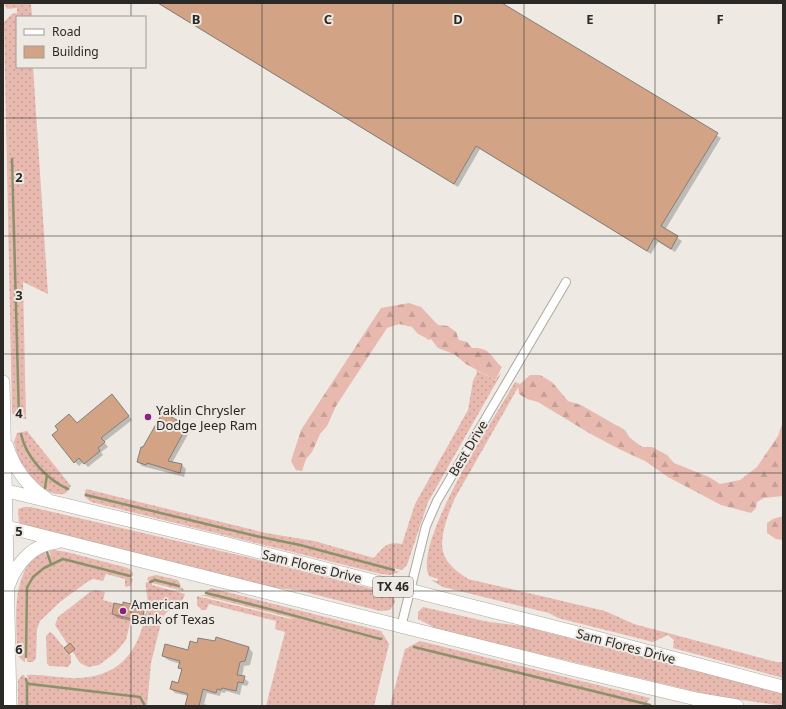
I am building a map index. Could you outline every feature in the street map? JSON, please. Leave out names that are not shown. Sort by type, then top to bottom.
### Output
[{"type":"main road","points":[[3,382],[4,527],[10,706]]},
{"type":"main road","points":[[4,439],[11,457],[24,477],[37,492],[54,503]]},
{"type":"main road","name":"Sam Flores Drive","points":[[4,490],[224,543],[586,635],[783,688]]},
{"type":"main road","points":[[4,527],[683,696],[737,706]]},
{"type":"main road","points":[[7,588],[18,565],[29,553],[42,545],[62,542]]},
{"type":"street","name":"Best Drive","points":[[401,627],[426,526],[444,487],[566,282]]},
{"type":"green space","points":[[4,3],[31,3],[32,16],[16,16],[16,68],[33,68],[48,294],[23,282],[26,419],[18,419],[12,413],[4,22],[12,14],[17,13],[17,8],[7,9]]},
{"type":"green space","points":[[409,303],[421,307],[438,325],[448,326],[456,332],[459,340],[467,342],[472,348],[483,349],[490,353],[502,367],[495,380],[466,364],[454,354],[438,348],[431,339],[428,340],[418,334],[412,327],[399,324],[387,328],[336,406],[327,426],[320,434],[312,452],[306,459],[302,471],[296,470],[291,461],[301,430],[381,308]]},
{"type":"green space","points":[[476,370],[495,380],[501,374],[428,502],[407,565],[402,570],[392,568],[392,570],[400,572],[390,575],[381,574],[91,502],[84,496],[86,489],[266,533],[314,541],[374,558],[386,545],[393,543],[402,544],[415,504],[468,410],[473,381],[477,373]]},
{"type":"green space","points":[[530,375],[540,375],[552,382],[568,401],[581,405],[625,430],[629,437],[642,447],[652,447],[667,455],[674,463],[709,477],[720,484],[740,480],[757,467],[778,436],[783,421],[783,496],[764,498],[757,502],[756,508],[751,513],[721,505],[668,477],[645,461],[589,433],[538,402],[527,399],[519,394],[518,386]]},
{"type":"green space","points":[[515,382],[520,384],[455,498],[448,517],[443,532],[442,546],[443,552],[450,564],[468,579],[605,611],[634,624],[776,662],[783,662],[783,678],[673,648],[674,640],[668,635],[653,642],[558,618],[549,613],[443,587],[431,580],[438,581],[438,579],[429,576],[427,559],[433,536],[444,509],[458,479]]},
{"type":"green space","points":[[27,431],[71,486],[66,493],[51,493],[29,477],[29,472],[26,472],[19,460],[14,442],[17,433]]},
{"type":"green space","points":[[31,507],[247,557],[389,593],[394,597],[395,602],[390,610],[380,611],[297,590],[273,588],[19,524],[18,509]]},
{"type":"green space","points":[[783,516],[783,540],[776,539],[767,533],[767,523],[773,519]]},
{"type":"green space","points":[[54,550],[128,568],[133,573],[133,576],[129,575],[128,577],[133,579],[130,586],[125,587],[125,579],[106,574],[103,581],[93,579],[60,602],[40,621],[37,629],[36,658],[33,662],[27,662],[27,656],[25,656],[25,662],[17,655],[16,606],[20,582],[31,560],[34,560],[35,556],[45,551],[46,555],[51,555],[49,551]]},
{"type":"green space","points":[[156,575],[178,580],[181,585],[177,584],[177,586],[183,588],[184,591],[152,583],[152,585],[185,594],[181,602],[167,612],[162,619],[151,663],[147,706],[18,706],[18,680],[22,675],[24,675],[26,680],[28,680],[27,675],[79,678],[95,676],[108,672],[119,665],[135,646],[140,634],[147,603],[146,582],[151,583],[151,581],[147,580],[148,577]]},
{"type":"green space","points":[[211,588],[381,631],[389,644],[374,706],[266,706],[285,632],[275,629],[276,621],[209,604],[206,610],[202,610],[197,605],[197,596],[292,618],[200,595],[209,595],[210,593],[205,592]]},
{"type":"green space","points":[[96,590],[105,592],[103,600],[114,603],[112,614],[131,619],[126,640],[116,652],[99,665],[88,667],[80,663],[55,625],[58,617],[90,592]]},
{"type":"green space","points":[[423,607],[489,622],[522,626],[749,684],[783,694],[783,706],[710,695],[437,629],[418,619],[418,612]]},
{"type":"green space","points":[[50,632],[71,656],[71,663],[68,667],[50,666],[47,664],[46,636]]},
{"type":"green space","points":[[420,641],[650,698],[645,706],[390,706],[405,649]]},
{"type":"building","points":[[158,3],[502,3],[718,133],[661,226],[678,236],[671,249],[654,238],[647,251],[476,146],[454,184]]},
{"type":"building","points":[[112,394],[129,416],[101,438],[105,442],[98,448],[100,451],[84,464],[79,458],[74,463],[52,435],[58,430],[55,426],[69,414],[77,423]]},
{"type":"building","points":[[163,412],[187,426],[168,461],[182,464],[180,473],[147,463],[146,465],[137,462],[141,447],[143,447]]},
{"type":"building","name":"American Bank of Texas","points":[[123,602],[131,604],[130,607],[144,611],[143,617],[132,615],[131,619],[112,614],[114,603],[123,605]]},
{"type":"building","points":[[216,637],[249,647],[245,661],[240,662],[237,675],[245,676],[243,683],[238,682],[236,691],[222,688],[221,690],[217,689],[216,693],[203,689],[199,706],[185,706],[188,694],[170,689],[172,681],[178,683],[182,669],[178,668],[180,661],[162,656],[165,644],[188,650],[190,641],[197,643],[198,638],[215,641]]},
{"type":"building","points":[[70,643],[75,649],[69,654],[64,648]]},
{"type":"waterway","points":[[12,159],[19,418]]},
{"type":"waterway","points":[[21,434],[27,451],[32,459],[52,479],[68,489]]},
{"type":"waterway","points":[[45,488],[47,475]]},
{"type":"waterway","points":[[86,495],[256,536],[300,545],[394,570]]},
{"type":"waterway","points":[[47,552],[51,564]]},
{"type":"waterway","points":[[26,657],[27,588],[33,577],[44,568],[63,559],[130,576]]},
{"type":"waterway","points":[[150,582],[155,580],[179,586]]},
{"type":"waterway","points":[[206,593],[381,639]]},
{"type":"waterway","points":[[414,647],[650,705]]},
{"type":"waterway","points":[[26,679],[27,683],[30,684],[140,697],[144,704]]},
{"type":"waterway","points":[[27,683],[27,706]]},
{"type":"place","name":"Yaklin Chrysler Dodge Jeep Ram","points":[[148,417]]},
{"type":"place","name":"American Bank of Texas","points":[[123,611]]}]
